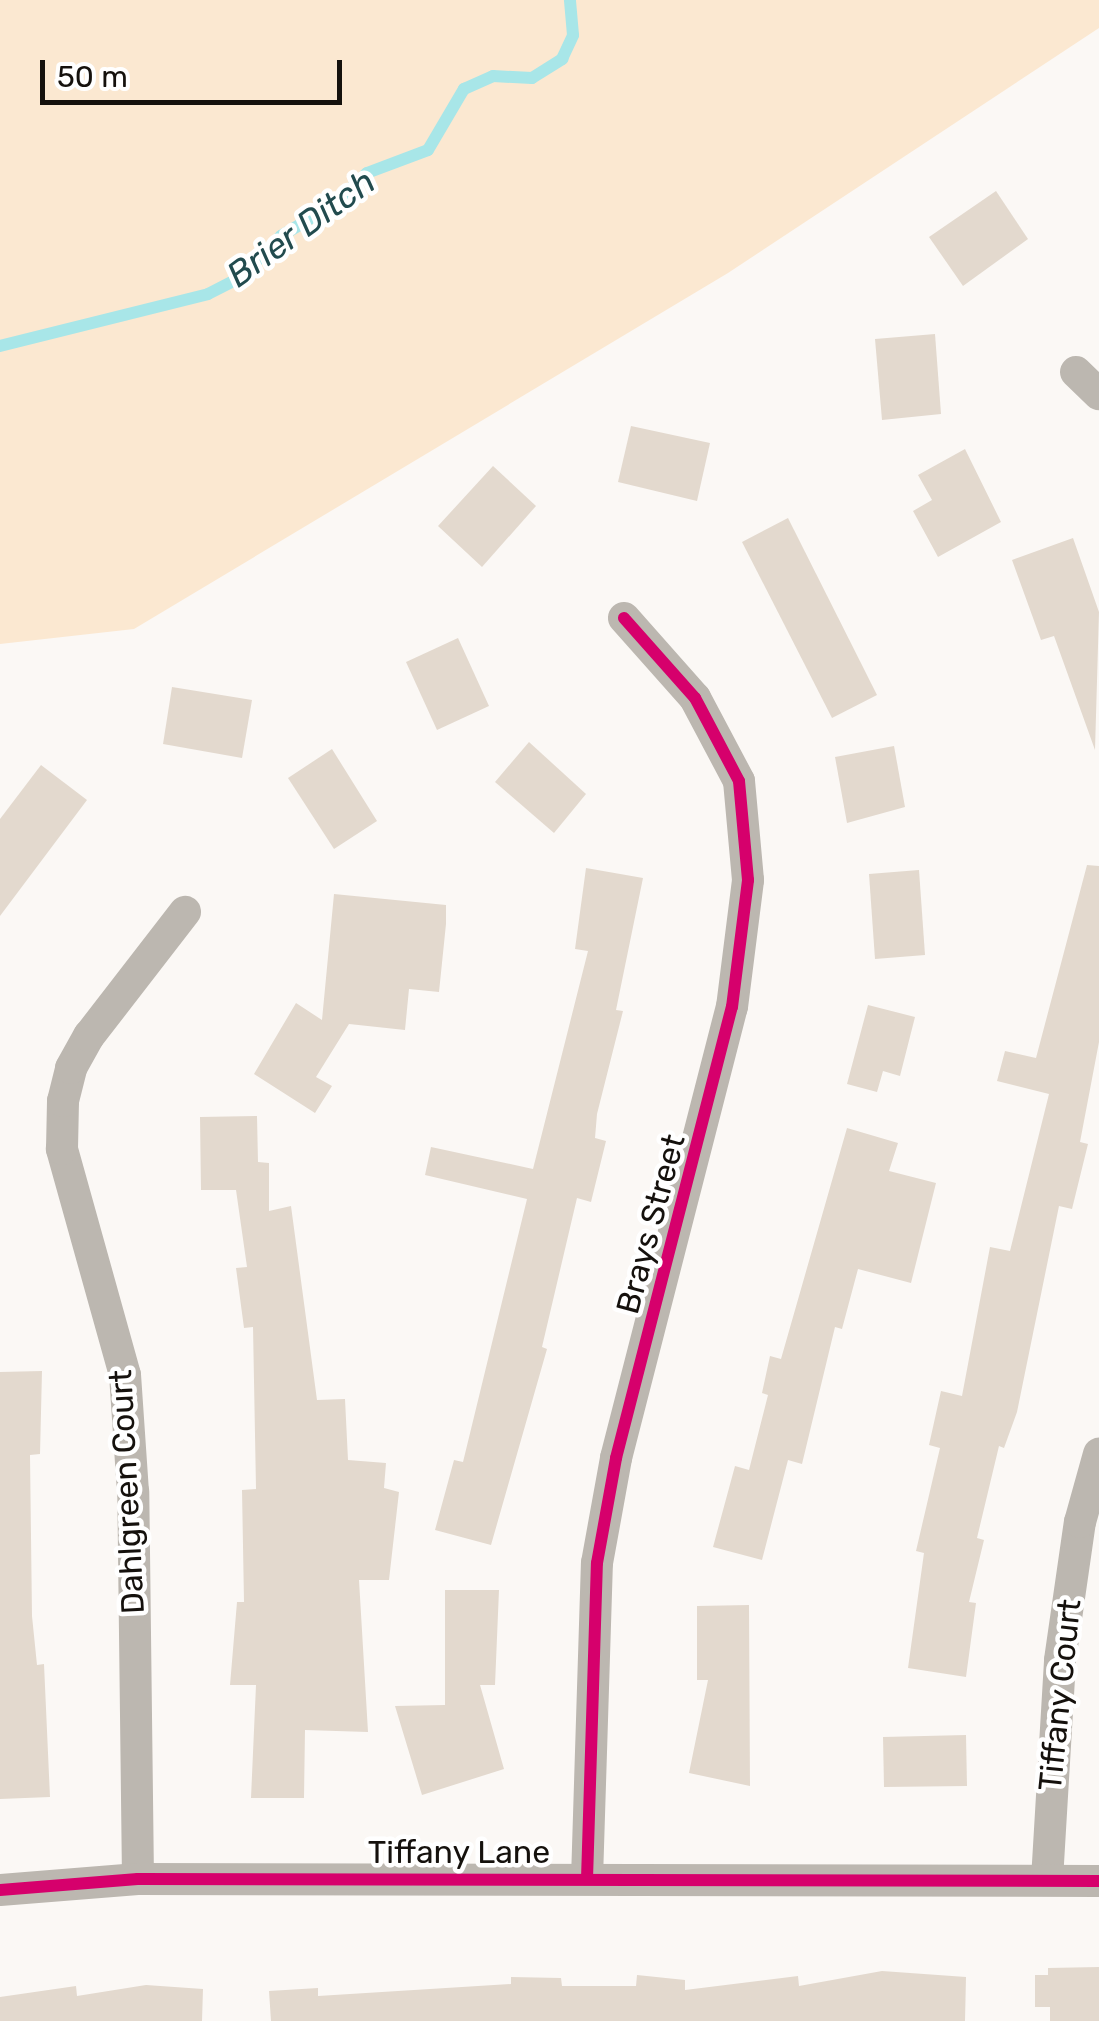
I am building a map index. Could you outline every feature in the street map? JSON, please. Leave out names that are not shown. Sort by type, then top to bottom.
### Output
[{"type":"street","name":"Brays Street","points":[[587,1879],[597,1563],[616,1458],[728,1027],[748,880],[739,781],[695,698],[624,618]]},
{"type":"street","name":"Dahlgreen Court","points":[[138,1879],[134,1492],[125,1376],[62,1149],[64,1101],[70,1068],[89,1036],[185,912]]},
{"type":"street","name":"Tiffany Court","points":[[1047,1880],[1060,1660],[1080,1522],[1099,1454]]},
{"type":"street","name":"Tiffany Lane","points":[[0,1890],[138,1879],[1099,1881]]},
{"type":"shaded area","points":[[0,0],[1099,0],[1099,28],[728,273],[134,629],[0,644]]},
{"type":"building","points":[[996,191],[1028,239],[963,286],[929,237]]},
{"type":"building","points":[[935,334],[941,414],[882,420],[875,339]]},
{"type":"building","points":[[631,426],[710,443],[697,501],[618,482]]},
{"type":"building","points":[[965,449],[1001,522],[938,557],[913,511],[932,500],[918,475]]},
{"type":"building","points":[[493,466],[536,506],[482,567],[438,526]]},
{"type":"building","points":[[788,518],[877,695],[832,718],[742,542]]},
{"type":"building","points":[[1073,538],[1099,612],[1095,750],[1054,636],[1041,640],[1012,560]]},
{"type":"building","points":[[458,638],[489,706],[437,730],[406,662]]},
{"type":"building","points":[[172,687],[252,700],[242,758],[163,744]]},
{"type":"building","points":[[529,742],[586,794],[554,833],[495,782]]},
{"type":"building","points":[[894,746],[905,807],[847,823],[835,757]]},
{"type":"building","points":[[332,749],[377,821],[334,849],[288,778]]},
{"type":"building","points":[[41,765],[87,800],[0,916],[0,819]]},
{"type":"building","points":[[1087,865],[1099,866],[1099,1042],[1080,1142],[1088,1144],[1072,1209],[1059,1206],[1017,1412],[1004,1448],[999,1446],[977,1538],[984,1540],[969,1602],[976,1603],[966,1677],[908,1668],[924,1553],[916,1551],[940,1448],[929,1445],[941,1391],[962,1396],[990,1247],[1010,1251],[1049,1094],[997,1081],[1005,1051],[1036,1058]]},
{"type":"building","points":[[586,868],[643,878],[616,1010],[623,1011],[597,1114],[595,1138],[606,1141],[591,1202],[577,1198],[542,1347],[547,1349],[491,1545],[435,1530],[454,1460],[463,1462],[527,1199],[425,1175],[431,1147],[533,1169],[588,951],[575,949]]},
{"type":"building","points":[[919,870],[925,955],[875,959],[869,874]]},
{"type":"building","points":[[334,894],[446,905],[446,924],[439,992],[409,989],[405,1030],[349,1024],[316,1077],[332,1086],[315,1113],[254,1074],[296,1003],[322,1020]]},
{"type":"building","points":[[868,1005],[915,1017],[900,1076],[883,1071],[877,1092],[847,1084]]},
{"type":"building","points":[[257,1116],[258,1162],[269,1163],[269,1211],[291,1206],[317,1400],[345,1399],[348,1460],[386,1463],[384,1488],[399,1492],[389,1580],[359,1580],[368,1732],[305,1730],[304,1798],[251,1798],[256,1685],[230,1685],[237,1602],[244,1602],[242,1490],[256,1489],[253,1327],[244,1328],[236,1268],[247,1267],[236,1190],[201,1190],[200,1117]]},
{"type":"building","points":[[847,1128],[898,1143],[889,1171],[936,1183],[911,1283],[858,1269],[842,1329],[835,1327],[802,1464],[788,1460],[762,1560],[713,1547],[735,1466],[749,1470],[768,1395],[762,1393],[770,1356],[781,1359]]},
{"type":"building","points":[[42,1371],[40,1454],[30,1455],[32,1616],[37,1665],[44,1664],[50,1797],[0,1799],[0,1372]]},
{"type":"building","points":[[445,1590],[499,1590],[495,1685],[480,1685],[504,1769],[422,1795],[395,1706],[445,1705]]},
{"type":"building","points":[[749,1605],[750,1786],[689,1773],[708,1680],[697,1680],[697,1606]]},
{"type":"building","points":[[966,1735],[967,1786],[884,1787],[883,1737]]},
{"type":"building","points":[[1099,1967],[1099,2021],[1050,2021],[1050,2007],[1035,2007],[1035,1975],[1048,1975],[1048,1968]]},
{"type":"building","points":[[882,1971],[966,1977],[965,2021],[271,2021],[269,1991],[318,1988],[318,1996],[511,1984],[511,1977],[561,1978],[562,1986],[636,1986],[637,1975],[685,1980],[685,1990],[798,1976],[799,1986]]},
{"type":"building","points":[[146,1985],[203,1989],[202,2021],[0,2021],[0,1997],[76,1986],[77,1996]]},
{"type":"waterway","name":"Brier Ditch","points":[[0,346],[208,294],[240,278],[281,236],[336,203],[367,173],[428,150],[464,89],[493,76],[532,78],[562,59],[573,35],[570,0]]},
{"type":"cycle path","points":[[587,1879],[597,1563],[616,1458],[732,1007],[748,880],[739,781],[695,698],[624,618]]},
{"type":"cycle path","points":[[0,1890],[138,1879],[1099,1881]]}]
